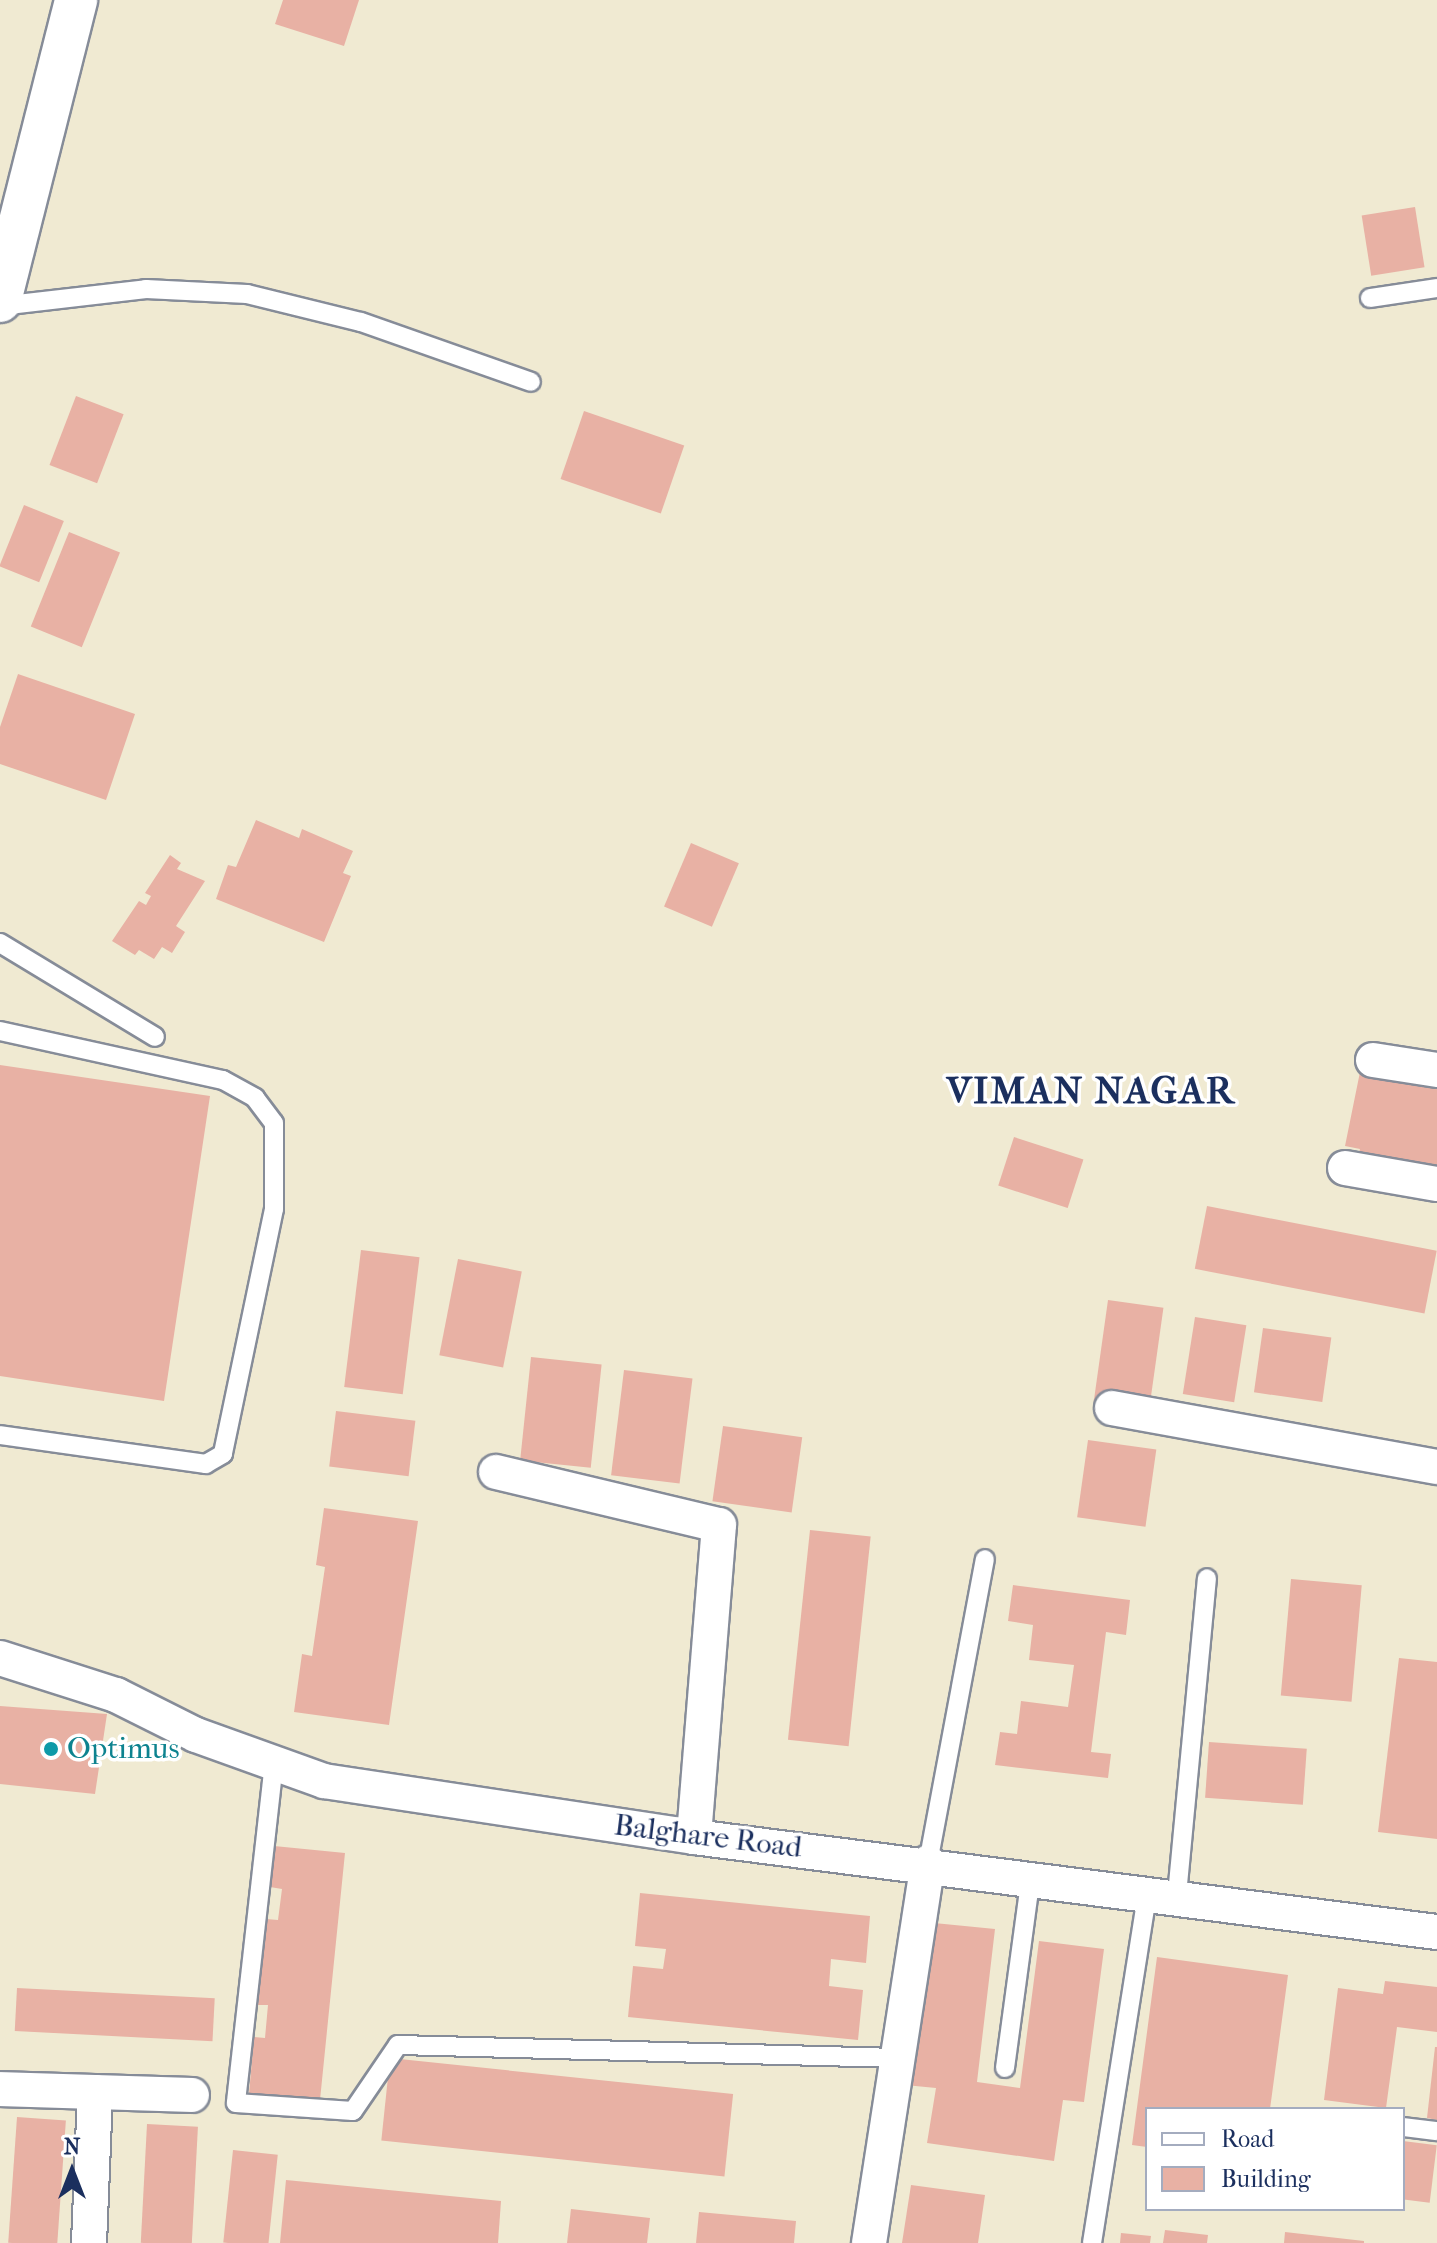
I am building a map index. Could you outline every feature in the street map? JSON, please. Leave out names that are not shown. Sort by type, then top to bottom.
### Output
[{"type":"street","points":[[0,303],[76,0]]},
{"type":"street","points":[[1373,1060],[1437,1070]]},
{"type":"street","points":[[1345,1168],[1437,1184]]},
{"type":"street","points":[[1112,1408],[1437,1467]]},
{"type":"street","points":[[496,1472],[719,1525],[694,1837]]},
{"type":"street","name":"Balghare Road","points":[[0,1658],[116,1695],[196,1735],[324,1781],[694,1837],[1031,1876],[1437,1932]]},
{"type":"street","points":[[869,2243],[928,1863]]},
{"type":"street","points":[[0,2089],[192,2095]]},
{"type":"street","points":[[89,2243],[95,2092]]},
{"type":"lane","points":[[1370,298],[1437,288]]},
{"type":"lane","points":[[0,303],[146,289],[247,294],[361,322],[531,382]]},
{"type":"lane","points":[[0,943],[155,1037]]},
{"type":"lane","points":[[0,1031],[223,1080],[255,1098],[274,1123],[274,1209],[223,1454],[206,1464],[0,1435]]},
{"type":"lane","points":[[928,1863],[985,1559]]},
{"type":"lane","points":[[1092,2243],[1162,1893],[1207,1578]]},
{"type":"lane","points":[[274,1763],[236,2103],[353,2111],[398,2045],[898,2058]]},
{"type":"lane","points":[[1005,2068],[1031,1876]]},
{"type":"lane","points":[[1405,2127],[1437,2131]]},
{"type":"building","points":[[283,0],[359,0],[344,46],[275,24]]},
{"type":"building","points":[[1415,207],[1425,267],[1371,276],[1362,215]]},
{"type":"building","points":[[76,396],[124,414],[97,483],[49,465]]},
{"type":"building","points":[[584,411],[684,446],[661,514],[561,479]]},
{"type":"building","points":[[24,505],[64,521],[39,582],[0,566]]},
{"type":"building","points":[[69,532],[120,553],[82,647],[31,627]]},
{"type":"building","points":[[18,674],[135,714],[106,800],[0,764],[0,727]]},
{"type":"building","points":[[256,820],[299,838],[302,829],[353,851],[343,873],[351,876],[324,942],[216,899],[228,865],[236,867]]},
{"type":"building","points":[[691,843],[739,863],[712,927],[664,907]]},
{"type":"building","points":[[170,855],[181,863],[177,869],[205,881],[176,926],[185,932],[172,953],[162,947],[154,959],[139,950],[135,955],[112,941],[139,901],[146,905],[151,896],[145,893]]},
{"type":"building","points":[[0,1065],[210,1096],[164,1401],[0,1376]]},
{"type":"building","points":[[1360,1072],[1437,1087],[1437,1182],[1358,1156],[1360,1149],[1345,1146]]},
{"type":"building","points":[[1014,1137],[1083,1160],[1068,1208],[998,1186]]},
{"type":"building","points":[[1207,1206],[1437,1251],[1424,1313],[1195,1269]]},
{"type":"building","points":[[361,1250],[420,1257],[403,1394],[344,1387]]},
{"type":"building","points":[[458,1259],[522,1271],[503,1368],[439,1355]]},
{"type":"building","points":[[1108,1300],[1163,1308],[1149,1410],[1094,1402]]},
{"type":"building","points":[[1195,1317],[1246,1325],[1234,1402],[1183,1394]]},
{"type":"building","points":[[1263,1328],[1331,1338],[1322,1402],[1254,1392]]},
{"type":"building","points":[[531,1357],[602,1364],[591,1468],[520,1460]]},
{"type":"building","points":[[624,1370],[692,1378],[680,1484],[611,1475]]},
{"type":"building","points":[[336,1411],[415,1421],[409,1476],[329,1467]]},
{"type":"building","points":[[723,1426],[802,1437],[792,1512],[712,1501]]},
{"type":"building","points":[[1088,1440],[1156,1450],[1145,1527],[1077,1517]]},
{"type":"building","points":[[324,1508],[418,1521],[389,1725],[294,1712],[302,1654],[312,1656],[325,1567],[316,1565]]},
{"type":"building","points":[[810,1530],[871,1536],[849,1746],[788,1740]]},
{"type":"building","points":[[1291,1579],[1362,1585],[1352,1702],[1281,1696]]},
{"type":"building","points":[[1013,1585],[1130,1600],[1126,1635],[1106,1632],[1091,1752],[1111,1754],[1108,1778],[995,1765],[1000,1732],[1017,1734],[1021,1701],[1068,1707],[1074,1665],[1029,1660],[1033,1625],[1008,1621]]},
{"type":"building","points":[[1399,1658],[1437,1662],[1437,1839],[1378,1832]]},
{"type":"building","name":"Optimus","points":[[0,1706],[107,1714],[95,1794],[0,1784]]},
{"type":"building","points":[[1209,1742],[1307,1749],[1303,1805],[1205,1798]]},
{"type":"building","points":[[274,1846],[345,1853],[320,2100],[249,2094],[254,2037],[265,2038],[268,2005],[258,2005],[266,1919],[278,1920],[282,1889],[270,1887]]},
{"type":"building","points":[[640,1893],[870,1916],[866,1963],[831,1959],[829,1986],[863,1990],[858,2040],[628,2017],[633,1966],[663,1969],[666,1949],[635,1946]]},
{"type":"building","points":[[924,1922],[995,1929],[977,2082],[1020,2088],[1039,1941],[1104,1949],[1084,2102],[1063,2100],[1054,2161],[927,2143],[936,2088],[905,2085]]},
{"type":"building","points":[[1157,1957],[1288,1975],[1270,2107],[1145,2107],[1145,2147],[1132,2145]]},
{"type":"building","points":[[1385,1981],[1437,1987],[1437,2032],[1397,2027],[1386,2107],[1324,2100],[1338,1988],[1383,1994]]},
{"type":"building","points":[[17,1988],[215,1998],[212,2041],[15,2031]]},
{"type":"building","points":[[1437,2047],[1437,2120],[1427,2118]]},
{"type":"building","points":[[390,2058],[733,2094],[724,2177],[381,2141]]},
{"type":"building","points":[[17,2117],[66,2120],[57,2243],[8,2243]]},
{"type":"building","points":[[147,2124],[198,2127],[192,2243],[141,2243]]},
{"type":"building","points":[[1405,2141],[1437,2145],[1430,2203],[1405,2200]]},
{"type":"building","points":[[233,2150],[278,2155],[268,2243],[223,2242]]},
{"type":"building","points":[[286,2180],[501,2201],[498,2243],[280,2243]]},
{"type":"building","points":[[911,2185],[985,2195],[978,2243],[902,2243]]},
{"type":"building","points":[[571,2209],[650,2218],[647,2243],[567,2243]]},
{"type":"building","points":[[699,2212],[796,2221],[794,2243],[696,2243]]},
{"type":"building","points":[[1165,2230],[1208,2235],[1207,2243],[1163,2243]]},
{"type":"building","points":[[1285,2232],[1364,2241],[1364,2243],[1284,2243]]},
{"type":"building","points":[[1121,2233],[1151,2236],[1150,2243],[1120,2243]]},
{"type":"place","name":"Optimus","points":[[51,1749]]},
{"type":"district","name":"VIMAN NAGAR","points":[[1091,1091]]}]
